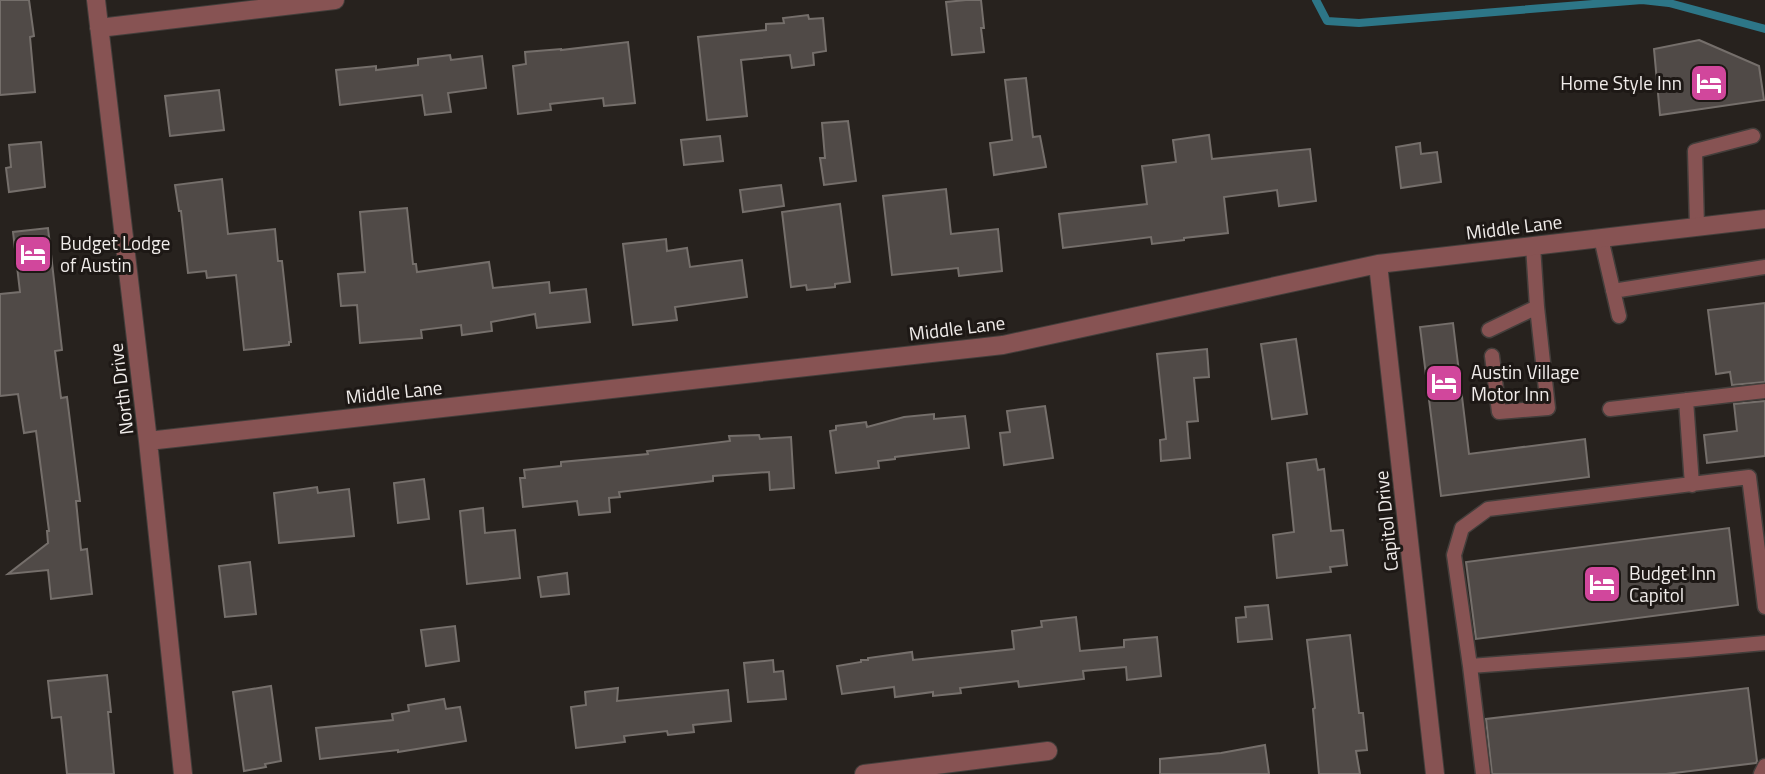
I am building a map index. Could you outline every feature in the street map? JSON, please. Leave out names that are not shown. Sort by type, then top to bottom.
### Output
[{"type":"street","name":"North Drive","points":[[96,0],[148,441],[183,774]]},
{"type":"street","points":[[99,28],[335,0]]},
{"type":"street","name":"Middle Lane","points":[[148,441],[1003,345],[1378,264],[1765,219]]},
{"type":"street","name":"Capitol Drive","points":[[1378,264],[1435,774]]},
{"type":"street","points":[[864,774],[1048,751]]},
{"type":"lane","points":[[1697,227],[1695,151],[1753,136]]},
{"type":"lane","points":[[1601,238],[1619,316]]},
{"type":"lane","points":[[1492,356],[1499,412],[1548,408],[1533,246]]},
{"type":"lane","points":[[1613,291],[1765,267]]},
{"type":"lane","points":[[1489,330],[1537,307]]},
{"type":"lane","points":[[1610,409],[1765,391]]},
{"type":"lane","points":[[1686,400],[1692,485]]},
{"type":"lane","points":[[1483,774],[1454,555],[1462,528],[1488,509],[1749,477],[1765,607]]},
{"type":"lane","points":[[1470,666],[1765,643]]},
{"type":"lane","points":[[1761,774],[1765,766]]},
{"type":"building","points":[[0,0],[29,0],[34,36],[30,37],[35,92],[0,95]]},
{"type":"building","points":[[981,0],[984,52],[952,55],[946,2]]},
{"type":"building","points":[[808,15],[809,19],[823,18],[826,51],[813,53],[814,65],[792,68],[790,55],[741,60],[747,116],[707,120],[698,37],[766,30],[766,24],[784,23],[783,18]]},
{"type":"building","name":"Home Style Inn","points":[[1699,40],[1759,66],[1764,100],[1660,115],[1654,49]]},
{"type":"building","points":[[628,42],[635,103],[604,106],[603,98],[550,104],[551,110],[518,114],[513,66],[526,64],[525,52]]},
{"type":"building","points":[[450,55],[451,60],[482,56],[486,88],[448,93],[451,112],[425,115],[422,95],[340,105],[336,70],[376,66],[376,70],[418,65],[418,59]]},
{"type":"building","points":[[1026,78],[1033,137],[1040,136],[1046,167],[994,175],[990,143],[1012,140],[1005,80]]},
{"type":"building","points":[[219,90],[224,130],[170,136],[165,96]]},
{"type":"building","points":[[848,121],[856,181],[824,185],[820,158],[825,158],[822,123]]},
{"type":"building","points":[[1209,135],[1212,159],[1310,149],[1316,201],[1279,206],[1277,190],[1224,197],[1228,233],[1152,244],[1151,237],[1063,248],[1059,214],[1147,204],[1142,166],[1176,162],[1173,140]]},
{"type":"building","points":[[720,136],[723,161],[684,165],[681,140]]},
{"type":"building","points":[[41,142],[45,187],[9,192],[6,168],[11,167],[9,145]]},
{"type":"building","points":[[1420,143],[1421,154],[1437,152],[1441,182],[1401,188],[1396,147]]},
{"type":"building","points":[[222,179],[228,234],[275,229],[278,261],[282,261],[291,342],[289,345],[244,350],[236,275],[207,278],[206,271],[188,273],[181,211],[175,185]]},
{"type":"building","points":[[781,185],[784,206],[743,212],[740,190]]},
{"type":"building","points":[[946,189],[951,234],[998,229],[1002,271],[959,276],[958,268],[892,275],[883,196]]},
{"type":"building","points":[[840,204],[850,282],[835,284],[835,287],[807,290],[806,285],[791,287],[782,212]]},
{"type":"building","points":[[407,208],[413,264],[416,264],[417,272],[489,262],[493,288],[549,282],[550,293],[586,289],[590,322],[537,328],[535,314],[491,322],[492,331],[462,335],[461,325],[421,330],[422,338],[360,343],[357,305],[341,306],[338,274],[365,272],[360,212]]},
{"type":"building","points":[[48,228],[62,350],[55,351],[61,398],[67,397],[80,501],[76,501],[81,550],[87,549],[92,594],[51,599],[48,570],[8,574],[48,543],[49,531],[36,431],[24,433],[18,394],[0,396],[0,294],[20,292],[13,232]]},
{"type":"building","points":[[666,239],[667,251],[687,248],[690,267],[742,260],[747,297],[675,307],[677,320],[633,325],[623,244]]},
{"type":"building","points":[[1765,303],[1765,382],[1732,385],[1730,372],[1716,374],[1708,310]]},
{"type":"building","name":"Austin Village Motor Inn","points":[[1453,323],[1469,454],[1585,439],[1589,477],[1441,496],[1420,327]]},
{"type":"building","points":[[1296,339],[1307,414],[1272,419],[1261,344]]},
{"type":"building","points":[[1207,349],[1209,377],[1194,378],[1198,421],[1187,422],[1190,458],[1161,461],[1160,440],[1166,439],[1157,354]]},
{"type":"building","points":[[1765,401],[1765,456],[1707,463],[1704,435],[1737,431],[1734,404]]},
{"type":"building","points":[[1045,406],[1053,458],[1004,465],[1000,433],[1010,432],[1007,411]]},
{"type":"building","points":[[934,414],[934,419],[965,416],[969,448],[895,457],[878,461],[879,468],[836,473],[830,431],[836,430],[836,426],[866,422],[867,427],[904,417]]},
{"type":"building","points":[[759,435],[760,439],[791,437],[794,488],[770,490],[769,472],[713,476],[713,481],[619,492],[620,497],[609,498],[610,512],[579,515],[577,501],[523,507],[520,478],[525,478],[524,470],[561,466],[561,462],[648,454],[647,451],[730,441],[729,436]]},
{"type":"building","points":[[1316,459],[1318,470],[1324,469],[1331,531],[1343,530],[1347,565],[1330,567],[1331,572],[1277,578],[1273,535],[1294,532],[1287,463]]},
{"type":"building","points":[[424,479],[429,519],[398,523],[394,483]]},
{"type":"building","points":[[317,487],[318,493],[349,489],[354,536],[279,543],[274,493]]},
{"type":"building","points":[[483,508],[485,533],[515,530],[520,578],[467,584],[460,511]]},
{"type":"building","name":"Budget Inn Capitol","points":[[1729,528],[1738,605],[1476,639],[1466,562]]},
{"type":"building","points":[[250,562],[256,614],[225,617],[219,566]]},
{"type":"building","points":[[567,573],[569,594],[541,597],[538,577]]},
{"type":"building","points":[[1268,605],[1272,639],[1238,642],[1236,618],[1246,617],[1245,607]]},
{"type":"building","points":[[1076,617],[1080,651],[1124,647],[1124,640],[1157,637],[1161,676],[1127,680],[1126,667],[1083,671],[1084,679],[1019,687],[1018,681],[960,688],[961,693],[933,696],[933,692],[895,697],[894,687],[842,694],[837,666],[861,662],[868,658],[912,652],[913,660],[1014,649],[1012,631],[1042,627],[1041,621]]},
{"type":"building","points":[[455,626],[459,661],[426,666],[421,630]]},
{"type":"building","points":[[1350,635],[1359,713],[1363,713],[1367,750],[1356,751],[1360,774],[1319,774],[1307,640]]},
{"type":"building","points":[[773,660],[774,672],[783,671],[786,699],[748,702],[744,663]]},
{"type":"building","points":[[107,675],[114,774],[67,774],[61,717],[52,718],[48,681]]},
{"type":"building","points":[[271,686],[281,761],[244,771],[233,692]]},
{"type":"building","points":[[618,688],[617,701],[728,690],[731,721],[693,725],[694,732],[668,735],[667,731],[624,736],[625,742],[576,748],[571,707],[586,705],[585,692]]},
{"type":"building","points":[[1748,688],[1756,763],[1666,774],[1492,774],[1486,719]]},
{"type":"building","points":[[444,699],[446,709],[460,707],[466,741],[398,752],[320,759],[316,728],[393,720],[392,714],[409,711],[408,705]]},
{"type":"building","points":[[1265,745],[1269,774],[1160,774],[1160,759],[1221,753]]},
{"type":"waterway","points":[[1316,0],[1327,21],[1359,23],[1642,0],[1669,3],[1765,29]]},
{"type":"place","name":"Home Style Inn","points":[[1709,83]]},
{"type":"place","name":"Budget Lodge of Austin","points":[[33,254]]},
{"type":"place","name":"Austin Village Motor Inn","points":[[1444,383]]},
{"type":"place","name":"Budget Inn Capitol","points":[[1602,584]]}]
